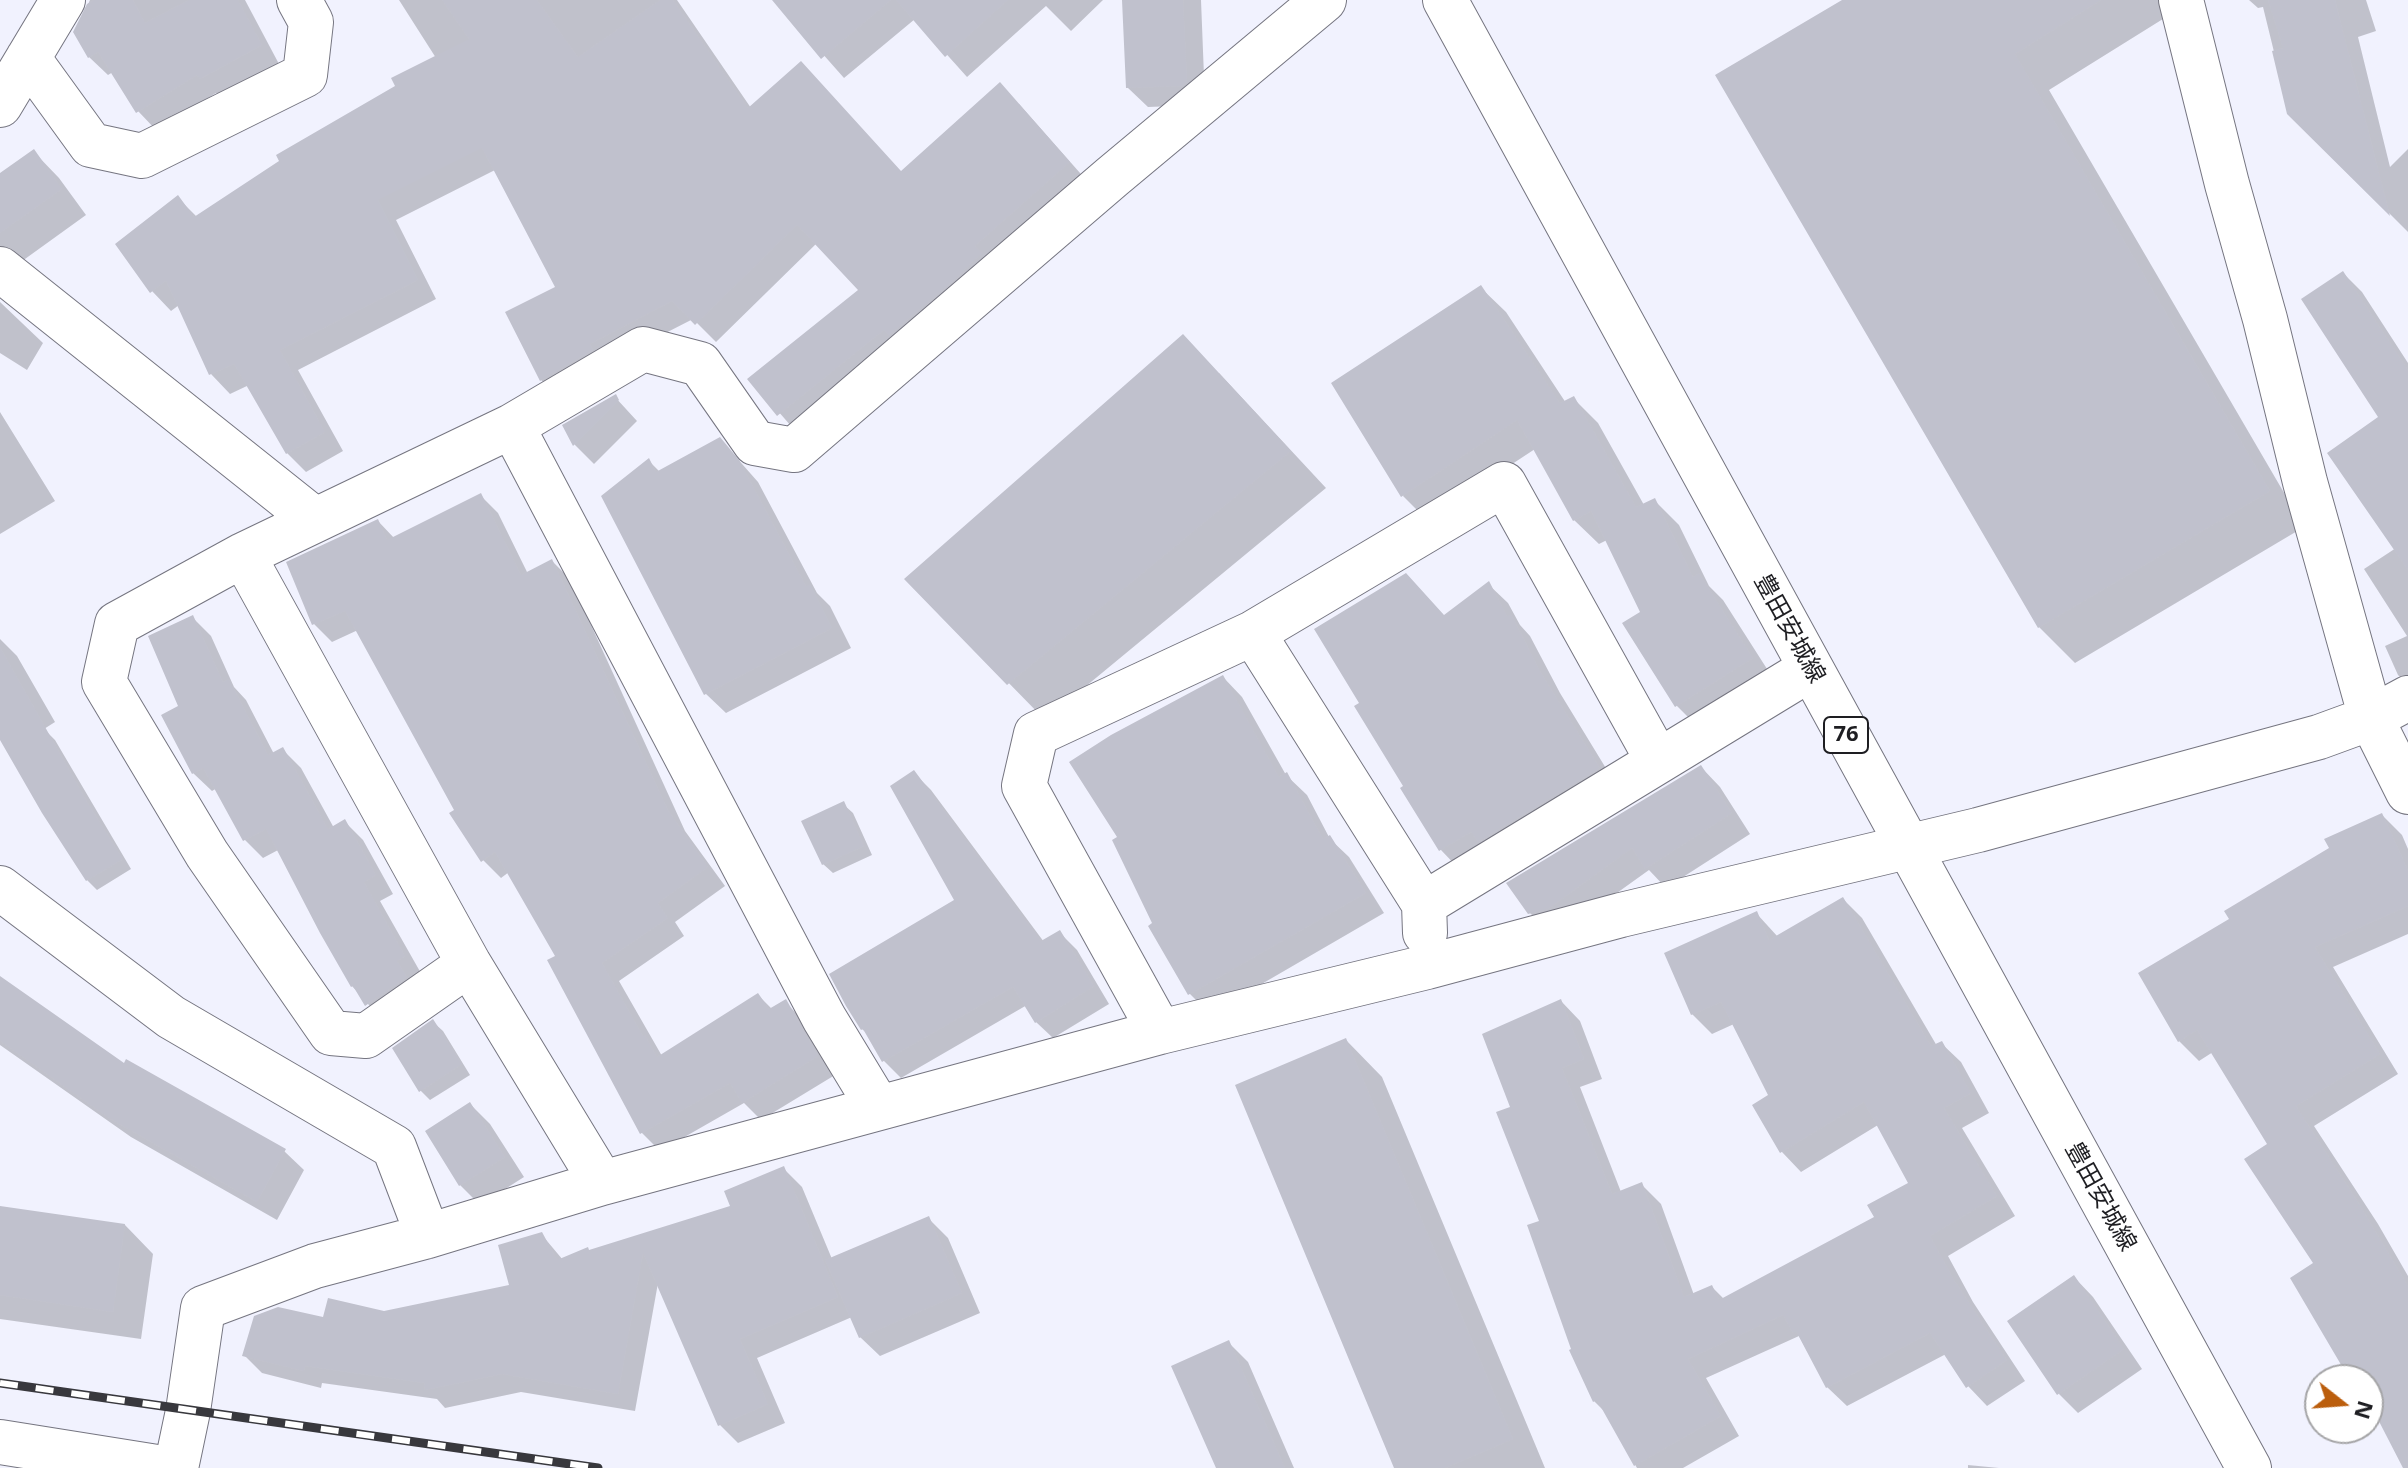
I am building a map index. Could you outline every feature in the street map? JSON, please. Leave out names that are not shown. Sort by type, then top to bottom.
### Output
[{"type":"street","points":[[0,105],[63,0]]},
{"type":"street","points":[[28,58],[91,145],[142,156],[305,75],[311,22],[299,0]]},
{"type":"street","points":[[469,964],[366,1036],[331,1033],[207,854],[104,682],[117,624],[243,555],[512,426],[643,349],[700,364],[755,443],[794,450],[1324,0]]},
{"type":"street","name":"豊田安城線","points":[[1445,0],[2249,1468]]},
{"type":"street","points":[[2181,0],[2305,482],[2390,708],[2408,792]]},
{"type":"street","points":[[0,269],[315,520]]},
{"type":"street","points":[[512,426],[824,1018],[878,1107]]},
{"type":"street","points":[[1160,1032],[1024,786],[1036,734],[1253,633],[1504,484],[1658,761]]},
{"type":"street","points":[[243,555],[469,964],[602,1183]]},
{"type":"street","points":[[1253,633],[1424,904],[1427,967]]},
{"type":"street","points":[[1424,904],[1810,669]]},
{"type":"street","points":[[176,1468],[203,1308],[315,1266],[428,1236],[602,1183],[1160,1032],[1427,967],[1621,915],[1978,830],[2289,745],[2390,708]]},
{"type":"street","points":[[0,888],[171,1017],[394,1147],[428,1236]]},
{"type":"street","points":[[0,1442],[163,1468]]},
{"type":"building","points":[[94,0],[133,0],[145,23],[189,0],[238,0],[262,45],[200,79],[197,75],[136,113],[98,52],[88,58],[73,32],[87,4]]},
{"type":"building","points":[[442,0],[537,0],[578,57],[660,0],[673,0],[748,108],[801,61],[901,171],[1000,82],[1070,162],[975,246],[982,253],[952,282],[889,335],[884,330],[777,416],[747,379],[858,290],[797,225],[695,325],[672,301],[590,344],[593,350],[540,381],[505,312],[555,287],[482,148],[378,200],[418,280],[280,350],[325,432],[286,454],[234,364],[209,375],[166,281],[150,293],[115,244],[178,195],[194,217],[279,161],[276,155],[395,86],[391,78],[469,39]]},
{"type":"building","points":[[772,0],[891,0],[821,59]]},
{"type":"building","points":[[896,0],[1008,0],[945,57]]},
{"type":"building","points":[[1122,0],[1183,0],[1187,82],[1182,86],[1126,88]]},
{"type":"building","points":[[1842,0],[2101,0],[2015,54],[2270,491],[2038,628],[1715,75]]},
{"type":"building","points":[[2268,0],[2335,0],[2390,216],[2287,114],[2272,51],[2283,48]]},
{"type":"building","points":[[34,149],[62,189],[0,233],[0,173]]},
{"type":"building","points":[[2343,271],[2408,370],[2408,570],[2327,453],[2378,417],[2301,299]]},
{"type":"building","points":[[1481,285],[1560,403],[1574,396],[1636,507],[1655,498],[1693,577],[1699,573],[1753,658],[1675,707],[1622,623],[1640,612],[1591,511],[1573,521],[1517,420],[1401,497],[1331,383]]},
{"type":"building","points":[[1183,334],[1291,451],[1007,685],[904,579]]},
{"type":"building","points":[[616,394],[619,400],[573,446],[562,425]]},
{"type":"building","points":[[720,437],[739,460],[806,586],[810,584],[832,628],[704,695],[601,496],[649,458],[656,472]]},
{"type":"building","points":[[481,493],[521,575],[552,559],[668,810],[708,867],[658,903],[668,918],[602,963],[643,1036],[657,1057],[758,993],[769,1009],[786,999],[818,1056],[742,1103],[730,1083],[640,1134],[547,960],[555,956],[495,852],[481,862],[449,813],[454,810],[345,611],[312,625],[286,562],[378,519],[387,540]]},
{"type":"building","points":[[1406,573],[1444,615],[1489,581],[1600,768],[1478,842],[1471,832],[1439,851],[1400,788],[1403,786],[1354,706],[1359,703],[1314,629]]},
{"type":"building","points":[[193,615],[223,682],[229,679],[268,755],[283,747],[328,829],[345,819],[376,875],[364,882],[405,956],[397,961],[407,977],[365,1006],[320,933],[266,829],[243,841],[203,768],[192,774],[161,715],[178,706],[148,636]]},
{"type":"building","points":[[0,647],[123,859],[86,881],[0,740]]},
{"type":"building","points":[[1223,675],[1279,777],[1287,772],[1323,839],[1330,835],[1366,893],[1188,995],[1148,926],[1152,923],[1112,840],[1117,837],[1069,762],[1111,735]]},
{"type":"building","points":[[1701,765],[1732,813],[1645,869],[1632,848],[1548,909],[1528,914],[1506,883]]},
{"type":"building","points":[[914,770],[1041,941],[1060,930],[1094,986],[1035,1023],[1013,987],[882,1062],[829,974],[954,900],[890,786]]},
{"type":"building","points":[[844,801],[864,846],[822,865],[801,821]]},
{"type":"building","points":[[2382,813],[2408,870],[2408,906],[2315,947],[2380,1054],[2296,1106],[2408,1286],[2408,1468],[2403,1468],[2384,1431],[2384,1364],[2341,1364],[2290,1278],[2313,1263],[2244,1159],[2267,1144],[2197,1030],[2178,1042],[2138,973],[2229,919],[2224,911],[2329,848],[2324,839]]},
{"type":"building","points":[[1843,897],[1931,1046],[1942,1041],[1971,1093],[1944,1108],[1997,1196],[1930,1236],[1954,1280],[2007,1360],[1966,1388],[1930,1333],[1826,1388],[1796,1331],[1793,1333],[1783,1315],[1688,1359],[1721,1416],[1634,1466],[1597,1400],[1593,1402],[1569,1350],[1527,1225],[1539,1221],[1496,1112],[1510,1107],[1482,1034],[1561,999],[1584,1059],[1562,1068],[1612,1194],[1642,1182],[1684,1297],[1712,1285],[1719,1300],[1874,1217],[1867,1205],[1908,1183],[1864,1102],[1780,1153],[1752,1105],[1768,1095],[1721,1002],[1691,1015],[1664,953],[1757,911],[1769,940]]},
{"type":"building","points":[[0,976],[124,1063],[126,1059],[286,1149],[257,1202],[109,1118],[0,1041]]},
{"type":"building","points":[[433,1019],[462,1064],[419,1092],[392,1048]]},
{"type":"building","points":[[1346,1038],[1513,1439],[1445,1468],[1394,1468],[1235,1085]]},
{"type":"building","points":[[470,1102],[505,1157],[459,1186],[425,1131]]},
{"type":"building","points":[[784,1166],[838,1297],[740,1339],[768,1404],[718,1426],[643,1253],[618,1394],[502,1374],[425,1390],[424,1383],[305,1366],[304,1371],[242,1356],[254,1316],[278,1307],[323,1317],[328,1298],[384,1311],[509,1285],[498,1245],[542,1232],[557,1260],[588,1247],[589,1250],[730,1206],[724,1191]]},
{"type":"building","points":[[0,1206],[125,1224],[113,1312],[0,1295]]},
{"type":"building","points":[[929,1216],[962,1293],[859,1338],[825,1260]]},
{"type":"building","points":[[2074,1275],[2124,1349],[2057,1395],[2007,1321]]},
{"type":"building","points":[[1229,1340],[1285,1468],[1216,1468],[1171,1366]]},
{"type":"railway","points":[[0,1383],[598,1468]]}]
